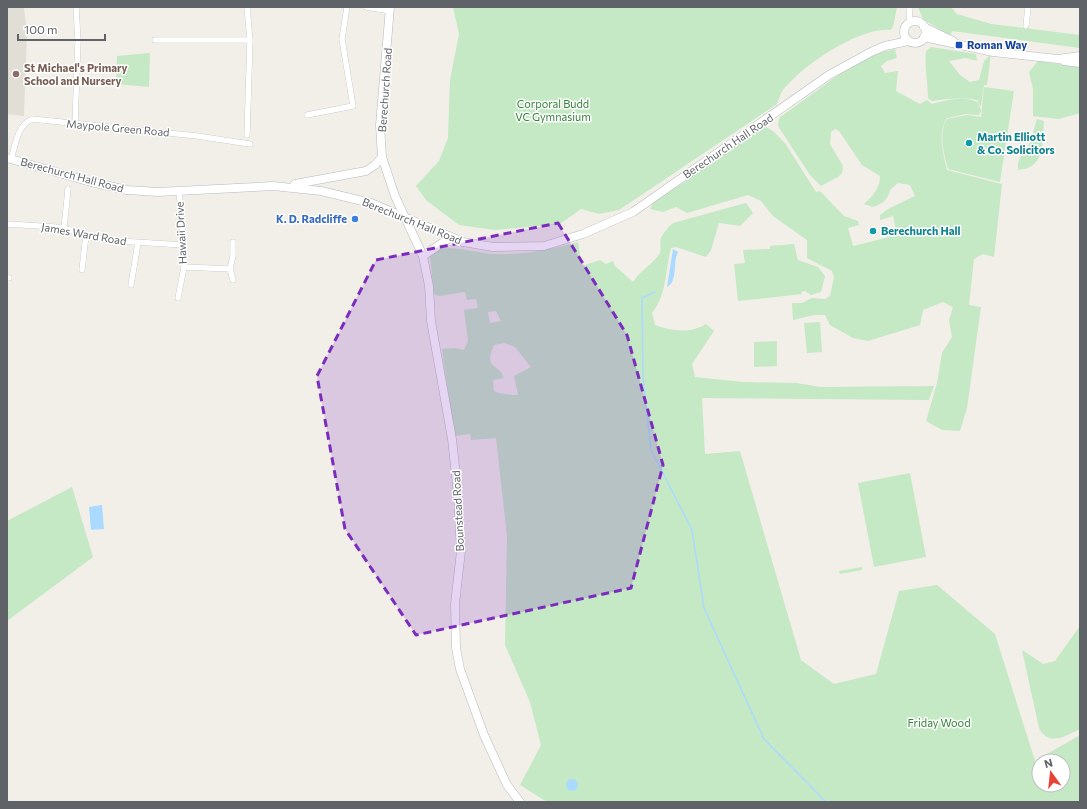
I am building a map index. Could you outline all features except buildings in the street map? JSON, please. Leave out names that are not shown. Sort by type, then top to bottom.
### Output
[{"type":"street","points":[[75,124],[78,48],[76,7]]},
{"type":"street","points":[[247,7],[250,40],[247,135]]},
{"type":"street","points":[[308,115],[353,106],[342,39],[346,7]]},
{"type":"street","points":[[366,7],[390,9]]},
{"type":"street","points":[[909,7],[910,22]]},
{"type":"street","points":[[1026,26],[1028,7]]},
{"type":"street","name":"Berechurch Road","points":[[390,9],[380,125],[382,157],[395,196],[405,216]]},
{"type":"street","points":[[924,27],[926,31],[924,38],[918,42],[908,41],[904,33],[905,28],[910,22],[916,21],[924,27],[957,44]]},
{"type":"street","name":"Berechurch Hall Road","points":[[885,46],[904,33]]},
{"type":"street","points":[[924,38],[987,51],[1080,63]]},
{"type":"street","points":[[155,40],[250,40]]},
{"type":"street","name":"Berechurch Hall Road","points":[[9,158],[108,187],[143,192],[250,186],[293,187],[341,195],[387,209],[463,242],[493,248],[544,246],[560,242],[616,220],[637,209],[829,75],[857,58],[885,46],[908,41]]},
{"type":"street","points":[[1058,59],[1080,56]]},
{"type":"street","name":"Maypole Green Road","points":[[9,158],[20,129],[32,119],[197,136],[250,144]]},
{"type":"street","points":[[293,187],[296,184],[308,180],[366,171],[375,165],[382,157]]},
{"type":"street","points":[[64,229],[68,189]]},
{"type":"street","name":"Hawaii Drive","points":[[178,298],[184,268],[184,246],[179,191]]},
{"type":"street","points":[[387,209],[395,196]]},
{"type":"street","name":"Bounstead Road","points":[[405,216],[423,256],[428,286],[431,320],[452,439],[458,495],[461,552],[455,604],[456,648],[460,669],[482,729],[507,785],[520,802]]},
{"type":"street","name":"James Ward Road","points":[[7,224],[64,229],[93,238],[184,246]]},
{"type":"street","points":[[82,270],[86,235]]},
{"type":"street","points":[[423,256],[451,237]]},
{"type":"street","points":[[233,242],[233,256],[230,270],[233,280]]},
{"type":"street","points":[[130,285],[138,243]]},
{"type":"street","points":[[76,255],[84,256]]},
{"type":"street","points":[[184,268],[230,270]]},
{"type":"highlighted area","points":[[558,223],[627,335],[663,465],[631,588],[416,635],[345,529],[317,376],[376,260]]},
{"type":"shaded area","name":"St Michael's Primary School and Nursery","points":[[7,7],[24,7],[27,34],[24,116],[7,114]]},
{"type":"green space","name":"Corporal Budd VC Gymnasium","points":[[453,7],[897,7],[891,30],[878,31],[863,35],[848,41],[818,59],[792,80],[783,90],[777,104],[619,210],[599,214],[581,209],[560,224],[495,230],[459,225],[426,200],[416,186],[439,161],[448,138],[450,80],[459,34]]},
{"type":"green space","points":[[918,7],[951,7],[957,14],[991,24],[1080,35],[1080,48],[952,31],[950,36],[923,19]]},
{"type":"green space","points":[[931,47],[976,54],[977,61],[966,58],[949,61],[960,75],[970,82],[979,80],[984,61],[991,54],[987,85],[984,85],[981,106],[979,104],[981,111],[979,115],[966,114],[947,118],[942,130],[942,143],[947,170],[1002,184],[994,257],[983,254],[974,259],[969,305],[981,307],[967,408],[960,431],[942,430],[926,421],[937,383],[942,353],[952,337],[949,320],[953,307],[943,302],[923,310],[920,325],[868,341],[853,338],[830,325],[825,315],[814,315],[793,320],[792,303],[802,303],[812,298],[825,299],[830,296],[834,277],[832,271],[807,258],[807,240],[773,216],[761,201],[748,195],[687,213],[676,207],[663,212],[650,209],[655,200],[685,182],[706,164],[765,126],[774,132],[785,143],[816,192],[820,191],[844,216],[858,221],[859,225],[848,228],[853,246],[897,235],[893,216],[880,220],[880,215],[888,209],[915,196],[910,185],[898,183],[890,190],[888,196],[882,203],[873,207],[864,204],[875,192],[879,184],[880,176],[862,165],[839,131],[835,129],[831,132],[830,144],[843,166],[842,173],[838,177],[821,186],[810,175],[778,126],[779,118],[848,68],[871,55],[895,49],[897,58],[887,61],[881,66],[885,73],[898,71],[896,91],[920,104],[927,100],[932,104],[962,99],[932,101],[928,98],[926,51]],"holes":[[[968,99],[977,100],[979,103]]]},
{"type":"green space","points":[[150,53],[149,87],[116,84],[117,56]]},
{"type":"green space","points":[[1038,61],[1080,67],[1080,113],[1059,119],[1033,116],[1033,89],[1029,72]]},
{"type":"green space","points":[[984,87],[1014,91],[1000,182],[948,169],[944,150],[942,137],[944,125],[947,119],[967,115],[981,117]]},
{"type":"green space","points":[[1037,119],[1044,121],[1041,153],[1034,164],[1027,168],[1018,170],[1020,159],[1030,141]]},
{"type":"green space","name":"Friday Wood","points":[[746,203],[753,213],[740,226],[719,223],[711,250],[706,257],[676,247],[671,248],[663,291],[657,306],[652,313],[655,325],[661,327],[674,330],[687,330],[706,324],[714,331],[692,364],[695,377],[743,382],[796,383],[821,387],[934,386],[929,400],[702,398],[705,454],[740,451],[801,660],[834,684],[876,674],[899,591],[937,585],[995,634],[1032,753],[1031,753],[1031,793],[1071,793],[1071,753],[1049,753],[1080,735],[1080,802],[547,802],[520,785],[541,745],[530,702],[505,645],[507,536],[496,438],[471,440],[470,434],[454,436],[442,349],[455,348],[464,350],[468,341],[464,310],[478,308],[476,299],[467,300],[465,292],[439,296],[434,294],[430,256],[435,249],[442,248],[507,254],[556,248],[578,242],[582,266],[600,260],[606,264],[613,261],[615,266],[633,282],[659,254],[661,250],[661,238],[673,223]],"holes":[[[496,311],[501,321],[490,323],[488,312]],[[504,343],[515,347],[531,367],[514,376],[518,395],[502,394],[494,391],[493,380],[504,378],[502,373],[491,363],[491,353],[494,345]]]},
{"type":"green space","points":[[794,244],[798,260],[818,267],[825,276],[821,292],[811,295],[805,291],[801,292],[802,294],[738,301],[734,264],[745,263],[743,250],[770,249],[770,246]]},
{"type":"green space","points":[[820,322],[822,352],[807,353],[804,323]]},
{"type":"green space","points":[[777,341],[777,366],[754,367],[754,342]]},
{"type":"green space","points":[[910,473],[926,557],[874,567],[858,483]]},
{"type":"green space","points":[[72,487],[93,557],[7,621],[7,521]]},
{"type":"green space","points":[[862,567],[862,570],[840,574],[839,571]]},
{"type":"green space","points":[[1080,626],[1080,729],[1063,737],[1052,739],[1043,734],[1039,728],[1022,650],[1043,664],[1055,661]]},
{"type":"water","points":[[673,249],[678,252],[675,272],[671,284],[667,287]]},
{"type":"water","points":[[102,505],[104,529],[91,530],[89,507]]},
{"type":"water","points":[[572,779],[576,781],[578,785],[576,789],[572,791],[568,789],[566,785],[568,781]]},
{"type":"waterway","points":[[655,292],[642,298],[643,377],[651,450],[692,530],[704,608],[764,739],[826,802]]},
{"type":"place","name":"Roman Way","points":[[959,45]]},
{"type":"place","name":"St Michael's Primary School and Nursery","points":[[16,74]]},
{"type":"place","name":"Martin Elliott & Co. Solicitors","points":[[969,143]]},
{"type":"place","name":"K. D. Radcliffe","points":[[355,219]]},
{"type":"place","name":"Berechurch Hall","points":[[873,231]]}]
